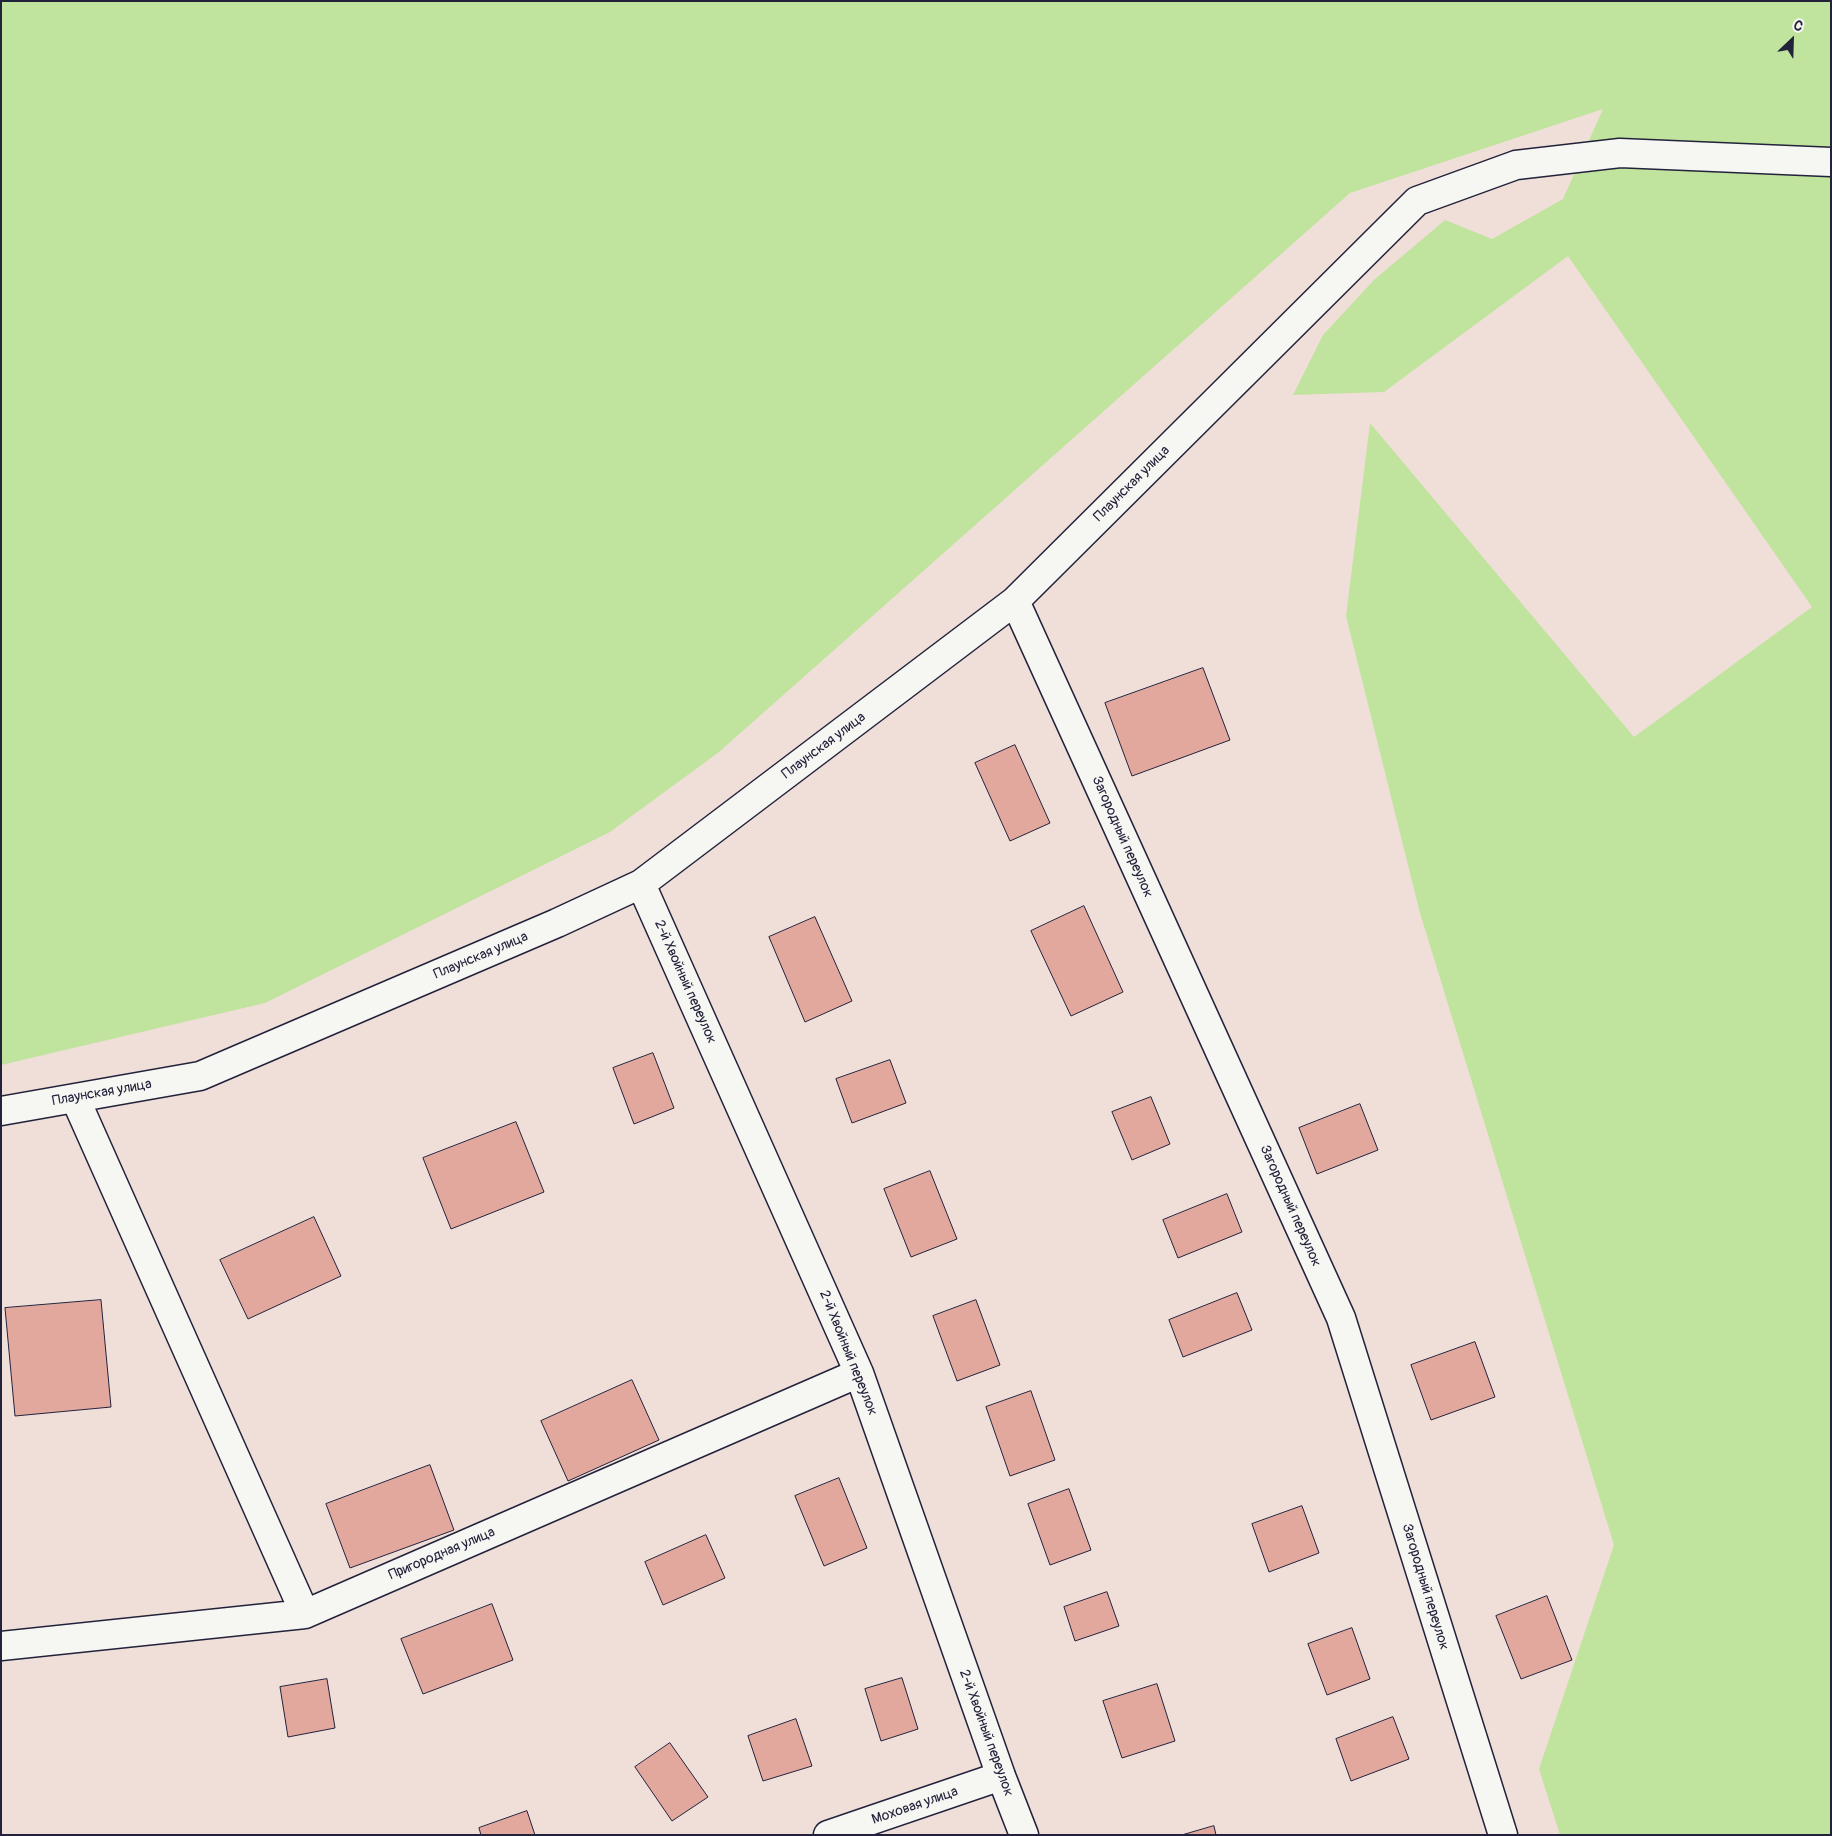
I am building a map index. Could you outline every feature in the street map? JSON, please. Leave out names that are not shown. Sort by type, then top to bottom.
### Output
[{"type":"street","name":"Плаунская улица","points":[[1,1111],[200,1076],[548,927],[642,884],[1015,601],[1418,201],[1516,165],[1620,153],[1831,162]]},
{"type":"street","name":"Загородный переулок","points":[[1015,601],[1340,1318],[1503,1835]]},
{"type":"street","name":"2-й Хвойный переулок","points":[[642,884],[859,1373],[1001,1776],[1024,1835]]},
{"type":"street","points":[[75,1098],[305,1614]]},
{"type":"street","name":"Пригородная улица","points":[[1,1646],[305,1614],[859,1373]]},
{"type":"street","name":"Моховая улица","points":[[828,1835],[1001,1776]]},
{"type":"green space","points":[[1,1],[1831,1],[1831,1835],[1560,1835],[1539,1769],[1614,1545],[1420,913],[1346,616],[1370,423],[1634,737],[1812,607],[1568,256],[1384,392],[1293,395],[1323,335],[1374,280],[1445,220],[1492,239],[1563,199],[1603,109],[1350,193],[719,752],[610,832],[265,1003],[1,1065]]},
{"type":"building","points":[[1203,668],[1230,740],[1132,776],[1105,703]]},
{"type":"building","points":[[1015,745],[1050,823],[1010,841],[975,763]]},
{"type":"building","points":[[1084,906],[1123,992],[1071,1016],[1031,931]]},
{"type":"building","points":[[815,917],[852,1001],[805,1022],[769,937]]},
{"type":"building","points":[[653,1053],[674,1108],[634,1124],[613,1068]]},
{"type":"building","points":[[890,1060],[906,1103],[852,1123],[836,1079]]},
{"type":"building","points":[[1151,1097],[1170,1144],[1132,1160],[1112,1112]]},
{"type":"building","points":[[1360,1104],[1378,1150],[1317,1174],[1299,1128]]},
{"type":"building","points":[[516,1122],[544,1192],[451,1229],[423,1158]]},
{"type":"building","points":[[930,1171],[957,1239],[911,1257],[884,1189]]},
{"type":"building","points":[[1227,1194],[1242,1232],[1178,1258],[1163,1220]]},
{"type":"building","points":[[314,1217],[341,1276],[248,1319],[220,1260]]},
{"type":"building","points":[[1237,1293],[1252,1330],[1183,1357],[1169,1320]]},
{"type":"building","points":[[101,1300],[111,1407],[15,1416],[5,1308]]},
{"type":"building","points":[[976,1300],[1000,1365],[957,1381],[933,1316]]},
{"type":"building","points":[[1475,1342],[1495,1397],[1431,1420],[1411,1365]]},
{"type":"building","points":[[632,1380],[659,1440],[568,1481],[541,1421]]},
{"type":"building","points":[[1031,1391],[1055,1460],[1010,1476],[986,1407]]},
{"type":"building","points":[[430,1465],[454,1530],[350,1568],[326,1504]]},
{"type":"building","points":[[839,1478],[867,1548],[824,1566],[795,1496]]},
{"type":"building","points":[[1069,1489],[1091,1550],[1050,1565],[1028,1504]]},
{"type":"building","points":[[1302,1506],[1319,1553],[1269,1572],[1252,1524]]},
{"type":"building","points":[[706,1535],[725,1578],[663,1605],[645,1562]]},
{"type":"building","points":[[1107,1592],[1119,1626],[1075,1641],[1064,1607]]},
{"type":"building","points":[[1547,1596],[1572,1660],[1521,1679],[1496,1616]]},
{"type":"building","points":[[492,1604],[513,1660],[423,1694],[401,1639]]},
{"type":"building","points":[[1352,1628],[1370,1679],[1327,1695],[1308,1644]]},
{"type":"building","points":[[902,1678],[918,1729],[881,1741],[865,1689]]},
{"type":"building","points":[[327,1679],[335,1728],[288,1737],[280,1687]]},
{"type":"building","points":[[1157,1684],[1175,1741],[1122,1758],[1103,1701]]},
{"type":"building","points":[[1393,1717],[1409,1759],[1351,1781],[1336,1739]]},
{"type":"building","points":[[796,1719],[812,1766],[763,1781],[748,1736]]},
{"type":"building","points":[[670,1743],[708,1797],[672,1821],[635,1767]]},
{"type":"building","points":[[527,1811],[535,1835],[481,1835],[479,1828]]},
{"type":"building","points":[[1214,1826],[1216,1835],[1182,1835]]}]
